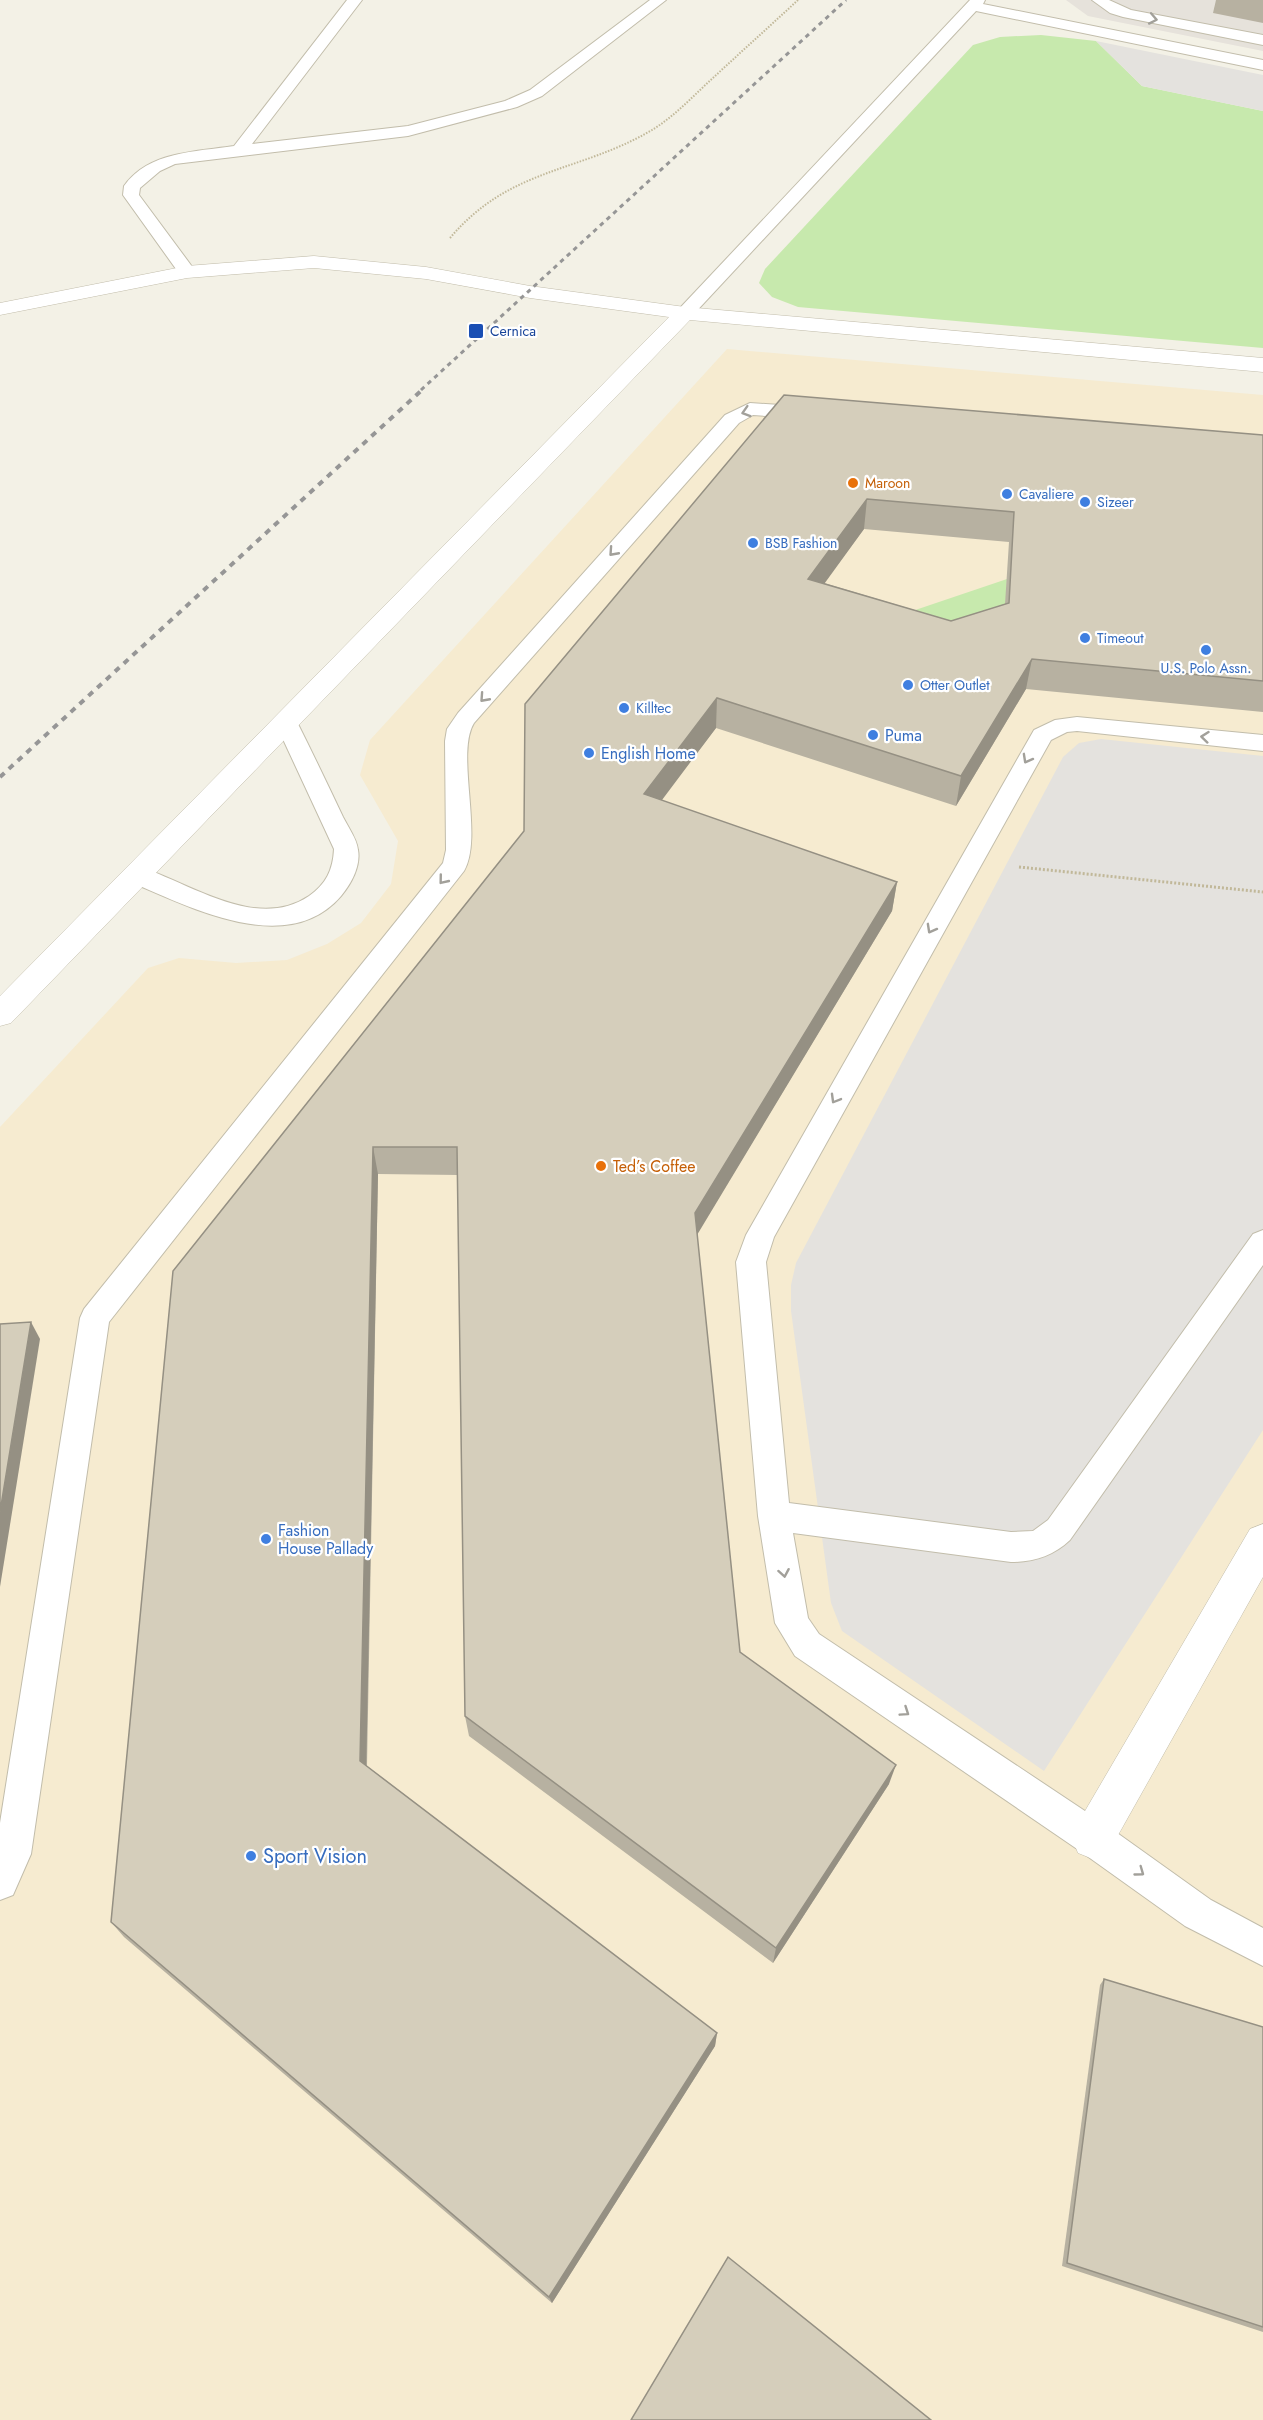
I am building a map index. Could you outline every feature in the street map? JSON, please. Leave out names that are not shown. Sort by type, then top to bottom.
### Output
[{"type":"street","points":[[0,309],[188,272],[314,262],[426,273],[530,292],[685,313],[1263,365]]},
{"type":"street","points":[[0,1015],[685,313]]},
{"type":"street","points":[[1092,1838],[1263,1541]]},
{"type":"lane","points":[[239,150],[355,0]]},
{"type":"lane","points":[[188,272],[131,195],[132,186],[154,167],[171,160],[239,150],[408,131],[512,104],[536,93],[659,0]]},
{"type":"lane","points":[[1099,0],[1115,10],[1128,14],[1263,40]]},
{"type":"lane","points":[[685,313],[975,3],[1263,65]]},
{"type":"lane","points":[[0,1882],[13,1854],[95,1318],[455,865],[458,850],[457,741],[459,729],[466,718],[732,419],[750,409],[815,414]]},
{"type":"lane","points":[[137,875],[229,912],[257,916],[285,916],[302,912],[321,901],[337,885],[346,866],[346,849],[286,722]]},
{"type":"lane","points":[[1263,743],[1077,724],[1051,729],[1035,745],[759,1235],[751,1262],[774,1516],[792,1623],[807,1645],[1092,1838],[1198,1914],[1263,1948]]},
{"type":"lane","points":[[774,1516],[1011,1547],[1045,1544],[1059,1530],[1263,1242]]},
{"type":"path","points":[[426,273],[463,219],[486,200],[624,145],[653,129],[685,105],[798,0]]},
{"type":"path","points":[[969,861],[1263,892]]},
{"type":"shaded area","points":[[1066,0],[1263,0],[1263,51],[1088,16]]},
{"type":"shaded area","points":[[1096,41],[1263,75],[1263,111],[1142,86]]},
{"type":"shaded area","points":[[727,349],[1263,395],[1263,2420],[0,2420],[0,1127],[148,968],[179,958],[236,963],[287,960],[327,944],[361,923],[391,884],[398,841],[360,775],[370,740]]},
{"type":"shaded area","points":[[1101,739],[1263,756],[1263,1430],[1044,1771],[842,1631],[831,1603],[791,1311],[791,1285],[796,1263],[1063,757],[1079,743]]},
{"type":"green space","points":[[1041,35],[1096,41],[1142,86],[1263,111],[1263,348],[798,307],[772,297],[759,283],[765,269],[973,45],[1000,37]]},
{"type":"green space","points":[[1007,579],[1004,633],[865,627]]},
{"type":"building","points":[[784,395],[1263,435],[1263,681],[1032,659],[961,776],[717,698],[644,794],[897,882],[695,1213],[740,1652],[896,1765],[776,1948],[465,1716],[457,1147],[373,1147],[360,1761],[717,2033],[549,2297],[111,1922],[173,1271],[524,831],[525,704]],"holes":[[[867,499],[1014,512],[1009,603],[951,621],[808,579]]]},
{"type":"building","points":[[31,1322],[0,1512],[0,1324]]},
{"type":"building","points":[[1104,1979],[1263,2027],[1263,2327],[1067,2263]]},
{"type":"building","points":[[728,2257],[931,2420],[631,2420]]},
{"type":"railway","points":[[421,390],[846,0]]},
{"type":"railway","points":[[0,777],[423,389]]},
{"type":"place","name":"Cernica","points":[[476,331]]},
{"type":"place","name":"Maroon","points":[[853,483]]},
{"type":"place","name":"Cavaliere","points":[[1007,494]]},
{"type":"place","name":"Sizeer","points":[[1085,502]]},
{"type":"place","name":"BSB Fashion","points":[[753,543]]},
{"type":"place","name":"Timeout","points":[[1085,638]]},
{"type":"place","name":"U.S. Polo Assn.","points":[[1206,650]]},
{"type":"place","name":"Otter Outlet","points":[[908,685]]},
{"type":"place","name":"Killtec","points":[[624,708]]},
{"type":"place","name":"Puma","points":[[873,735]]},
{"type":"place","name":"English Home","points":[[589,753]]},
{"type":"place","name":"Ted’s Coffee","points":[[601,1166]]},
{"type":"place","name":"Fashion House Pallady","points":[[266,1539]]},
{"type":"place","name":"Sport Vision","points":[[251,1856]]}]
